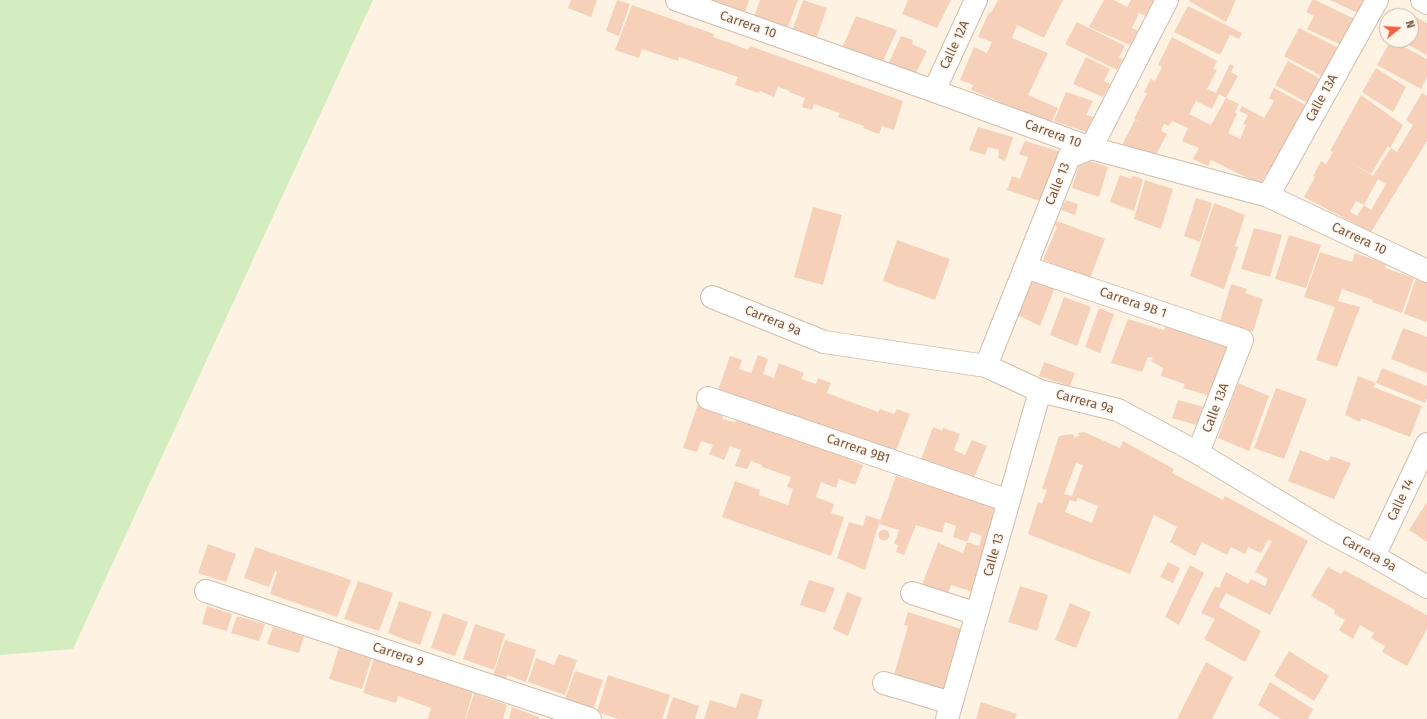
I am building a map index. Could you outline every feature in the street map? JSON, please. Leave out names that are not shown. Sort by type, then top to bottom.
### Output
[{"type":"street","name":"Carrera 10","points":[[677,0],[1092,148],[1268,196],[1427,271]]},
{"type":"street","name":"Calle 12A","points":[[934,91],[976,0]]},
{"type":"street","points":[[1092,148],[1167,0]]},
{"type":"street","name":"Calle 13A","points":[[1268,196],[1377,0]]},
{"type":"street","points":[[1422,0],[1427,3]]},
{"type":"street","name":"Calle 13","points":[[986,366],[1069,157],[1092,148]]},
{"type":"street","name":"Carrera 9B 1","points":[[1025,266],[1242,340]]},
{"type":"street","name":"Carrera 9a","points":[[712,297],[824,342],[986,366],[1040,391],[1118,410],[1198,453],[1327,531],[1427,587]]},
{"type":"street","name":"Calle 13A","points":[[1198,453],[1242,340]]},
{"type":"street","name":"Calle 13","points":[[949,711],[1040,391]]},
{"type":"street","name":"Carrera 9B1","points":[[708,398],[1009,501]]},
{"type":"street","name":"Calle 14","points":[[1374,556],[1427,444]]},
{"type":"street","name":"Carrera 9","points":[[206,591],[590,719]]},
{"type":"street","points":[[912,593],[977,614]]},
{"type":"street","points":[[884,683],[949,711]]},
{"type":"green space","points":[[0,0],[373,0],[73,649],[0,655]]},
{"type":"building","points":[[571,0],[597,0],[591,17],[568,8]]},
{"type":"building","points":[[617,0],[630,4],[619,36],[606,31]]},
{"type":"building","points":[[695,0],[749,0],[744,16]]},
{"type":"building","points":[[760,0],[798,0],[787,29],[753,19]]},
{"type":"building","points":[[803,0],[827,8],[816,39],[792,31]]},
{"type":"building","points":[[908,0],[951,0],[937,28],[902,14]]},
{"type":"building","points":[[998,0],[1063,0],[1044,38],[1017,25],[1012,38],[1048,53],[1028,95],[1058,108],[1051,123],[971,90],[973,85],[960,80],[974,47],[987,53],[992,42],[978,37],[989,12],[991,13]]},
{"type":"building","points":[[1104,0],[1114,0],[1127,7],[1131,0],[1154,0],[1145,16],[1139,13],[1132,28],[1138,31],[1130,45],[1089,27]]},
{"type":"building","points":[[1236,0],[1226,22],[1189,1]]},
{"type":"building","points":[[1312,0],[1315,0],[1359,21],[1345,47],[1307,29],[1314,16],[1306,12]]},
{"type":"building","points":[[1330,0],[1371,0],[1362,15]]},
{"type":"building","points":[[632,5],[714,34],[713,37],[748,50],[750,46],[903,101],[894,130],[882,126],[879,134],[863,128],[864,126],[838,117],[840,113],[814,104],[812,110],[802,107],[805,98],[789,92],[790,91],[778,87],[774,97],[760,91],[759,93],[735,85],[738,77],[679,57],[678,61],[642,49],[639,58],[615,50]]},
{"type":"building","points":[[1188,6],[1242,33],[1239,39],[1230,35],[1220,55],[1174,32]]},
{"type":"building","points":[[856,16],[897,30],[883,61],[842,48]]},
{"type":"building","points":[[1419,19],[1427,23],[1427,55],[1414,48],[1419,48]]},
{"type":"building","points":[[1077,22],[1125,46],[1119,57],[1123,59],[1117,70],[1065,44]]},
{"type":"building","points":[[1299,28],[1343,50],[1327,79],[1284,56]]},
{"type":"building","points":[[901,36],[913,40],[912,44],[927,51],[915,75],[887,67]]},
{"type":"building","points":[[1172,37],[1217,61],[1213,69],[1217,70],[1207,89],[1216,93],[1230,64],[1234,66],[1231,72],[1238,76],[1226,98],[1239,104],[1235,112],[1237,114],[1228,133],[1240,139],[1246,125],[1243,124],[1248,115],[1239,111],[1242,106],[1264,118],[1274,101],[1269,98],[1274,88],[1311,108],[1275,175],[1268,171],[1260,184],[1211,160],[1208,166],[1193,159],[1199,148],[1182,141],[1188,128],[1172,121],[1169,126],[1164,124],[1161,131],[1167,134],[1154,158],[1121,147],[1135,120],[1146,125],[1134,119],[1147,93],[1144,92],[1151,79],[1155,81],[1162,67],[1158,65]],"holes":[[[1219,94],[1226,98],[1211,125],[1189,114],[1196,101],[1212,109]]]},
{"type":"building","points":[[1387,48],[1406,48],[1427,59],[1427,77],[1421,89],[1377,65]]},
{"type":"building","points":[[1086,57],[1110,69],[1104,81],[1110,84],[1103,97],[1073,84]]},
{"type":"building","points":[[1288,61],[1326,82],[1313,106],[1275,85]]},
{"type":"building","points":[[1376,68],[1406,87],[1393,112],[1362,92]]},
{"type":"building","points":[[1066,92],[1093,101],[1086,115],[1093,117],[1086,132],[1054,121]]},
{"type":"building","points":[[1422,93],[1427,96],[1427,141],[1371,232],[1304,197],[1315,177],[1313,176],[1321,161],[1326,164],[1333,152],[1330,151],[1361,95],[1403,125],[1390,148],[1388,146],[1371,174],[1350,162],[1373,176],[1391,148],[1397,152],[1413,125],[1406,120]],"holes":[[[1378,179],[1386,184],[1371,210],[1364,205]],[[1356,201],[1364,205],[1357,216],[1350,212]]]},
{"type":"building","points":[[978,127],[1013,137],[1005,161],[998,158],[999,150],[988,147],[985,155],[969,150]]},
{"type":"building","points":[[1025,141],[1062,152],[1043,202],[1007,190],[1012,176],[1020,179],[1028,157],[1019,154]]},
{"type":"building","points":[[1081,158],[1108,167],[1099,197],[1072,188]]},
{"type":"building","points":[[1120,175],[1131,179],[1133,176],[1143,179],[1134,211],[1110,202]]},
{"type":"building","points":[[1145,180],[1173,189],[1161,229],[1134,219]]},
{"type":"building","points":[[1196,198],[1212,203],[1200,242],[1184,236]]},
{"type":"building","points":[[1066,200],[1078,204],[1075,215],[1061,210]]},
{"type":"building","points":[[1214,203],[1245,215],[1235,246],[1238,247],[1224,289],[1190,276]]},
{"type":"building","points":[[813,207],[842,215],[823,285],[794,277]]},
{"type":"building","points":[[1057,221],[1105,239],[1090,278],[1043,260],[1057,227],[1055,226]]},
{"type":"building","points":[[1254,228],[1282,235],[1270,277],[1241,269]]},
{"type":"building","points":[[1289,235],[1321,245],[1306,288],[1275,279]]},
{"type":"building","points":[[897,240],[950,259],[935,300],[883,281]]},
{"type":"building","points":[[1320,252],[1352,262],[1355,253],[1386,264],[1385,268],[1414,278],[1402,313],[1372,302],[1373,300],[1342,289],[1338,301],[1360,307],[1337,367],[1316,360],[1335,307],[1304,297]]},
{"type":"building","points":[[1417,275],[1427,279],[1427,322],[1404,314]]},
{"type":"building","points":[[1031,276],[1055,287],[1040,326],[1016,314]]},
{"type":"building","points":[[1231,284],[1247,289],[1245,293],[1263,299],[1253,332],[1220,321]]},
{"type":"building","points":[[1064,297],[1091,307],[1077,346],[1050,335]]},
{"type":"building","points":[[1099,308],[1114,314],[1100,353],[1085,347]]},
{"type":"building","points":[[1128,319],[1164,330],[1167,323],[1232,342],[1211,396],[1183,388],[1185,384],[1161,376],[1163,368],[1151,361],[1153,358],[1148,357],[1142,372],[1111,363]]},
{"type":"building","points":[[1403,328],[1427,337],[1427,373],[1391,359]]},
{"type":"building","points":[[758,355],[768,359],[763,374],[774,378],[779,363],[804,373],[801,379],[816,384],[818,378],[831,383],[827,393],[878,412],[880,409],[894,414],[897,409],[910,414],[894,456],[752,406],[750,400],[717,393],[730,356],[742,360],[739,369],[751,373]]},
{"type":"building","points":[[1044,362],[1075,373],[1070,386],[1039,376]]},
{"type":"building","points":[[1382,368],[1427,386],[1427,399],[1425,403],[1376,383]]},
{"type":"building","points":[[1358,376],[1376,383],[1373,387],[1422,406],[1410,437],[1361,418],[1360,422],[1345,415]]},
{"type":"building","points":[[1238,383],[1269,396],[1249,451],[1218,438]]},
{"type":"building","points":[[1276,388],[1307,399],[1284,459],[1254,448]]},
{"type":"building","points":[[1178,400],[1207,408],[1200,426],[1172,418]]},
{"type":"building","points":[[698,404],[724,413],[722,419],[734,422],[740,418],[849,456],[848,459],[863,465],[855,485],[839,479],[836,488],[821,482],[816,497],[834,504],[831,513],[844,517],[831,556],[722,517],[735,481],[760,490],[759,495],[788,505],[793,489],[787,487],[791,477],[762,467],[762,465],[751,461],[747,469],[735,466],[741,450],[730,446],[724,460],[709,454],[713,445],[701,441],[697,452],[683,448]]},
{"type":"building","points":[[933,427],[942,431],[943,428],[960,434],[954,450],[965,455],[972,440],[987,446],[972,483],[919,465]]},
{"type":"building","points":[[1084,432],[1120,448],[1123,441],[1174,469],[1172,473],[1223,500],[1225,496],[1308,541],[1270,615],[1226,593],[1221,602],[1219,607],[1261,631],[1245,662],[1204,639],[1215,619],[1201,613],[1215,586],[1219,588],[1226,572],[1248,584],[1251,579],[1265,586],[1268,579],[1255,572],[1272,541],[1268,540],[1261,553],[1248,547],[1245,554],[1231,547],[1227,555],[1202,542],[1195,556],[1170,542],[1177,527],[1154,515],[1130,574],[1028,534],[1038,502],[1042,504],[1047,490],[1042,489],[1059,436],[1073,434],[1074,437],[1079,436],[1078,433]],"holes":[[[1076,463],[1083,465],[1072,496],[1064,494]],[[1078,498],[1098,506],[1092,523],[1065,512],[1070,500],[1076,502]]]},
{"type":"building","points":[[1300,450],[1328,461],[1331,456],[1351,463],[1334,499],[1288,481]]},
{"type":"building","points":[[896,476],[926,484],[1006,512],[976,593],[951,585],[945,600],[920,590],[938,543],[963,553],[967,542],[953,537],[956,526],[945,522],[942,533],[916,525],[904,555],[896,552],[898,545],[894,544],[899,530],[879,524]],"holes":[[[971,532],[982,536],[979,546],[967,542]]]},
{"type":"building","points":[[1427,502],[1427,542],[1409,530]]},
{"type":"building","points":[[866,515],[880,520],[865,570],[837,558],[849,522],[863,526]]},
{"type":"building","points":[[882,530],[886,530],[888,531],[888,539],[882,540],[879,537],[879,533]]},
{"type":"building","points":[[208,544],[236,554],[226,582],[198,573]]},
{"type":"building","points":[[255,547],[351,580],[337,617],[270,594],[277,572],[275,571],[269,587],[244,578]]},
{"type":"building","points":[[1168,562],[1180,568],[1173,583],[1160,577]]},
{"type":"building","points":[[1190,565],[1204,573],[1179,625],[1165,617]]},
{"type":"building","points":[[1328,567],[1341,574],[1344,570],[1427,615],[1427,629],[1407,666],[1382,652],[1385,646],[1371,638],[1374,633],[1360,625],[1353,639],[1339,630],[1345,620],[1334,614],[1335,610],[1311,596]]},
{"type":"building","points":[[809,580],[835,588],[825,613],[800,605]]},
{"type":"building","points":[[358,581],[393,593],[379,631],[344,619]]},
{"type":"building","points":[[1020,586],[1048,595],[1037,631],[1008,622]]},
{"type":"building","points":[[847,592],[862,598],[848,636],[833,629]]},
{"type":"building","points":[[399,601],[432,612],[420,645],[388,633]]},
{"type":"building","points":[[1070,603],[1091,612],[1076,648],[1055,640]]},
{"type":"building","points":[[207,606],[232,614],[227,631],[202,624]]},
{"type":"building","points":[[908,612],[964,630],[946,691],[894,675],[908,626],[904,625]]},
{"type":"building","points":[[443,613],[468,622],[455,656],[431,648]]},
{"type":"building","points":[[237,616],[265,624],[259,641],[231,633]]},
{"type":"building","points":[[475,624],[505,634],[494,670],[463,659]]},
{"type":"building","points":[[273,627],[304,636],[299,653],[267,644]]},
{"type":"building","points":[[505,640],[536,650],[526,682],[507,675],[506,679],[493,675]]},
{"type":"building","points":[[339,647],[372,657],[362,689],[329,679]]},
{"type":"building","points":[[1289,651],[1329,676],[1314,701],[1274,676]]},
{"type":"building","points":[[559,654],[577,660],[565,695],[528,682],[536,658],[554,665]]},
{"type":"building","points":[[374,658],[473,692],[465,719],[428,719],[431,708],[398,696],[396,703],[363,693]]},
{"type":"building","points":[[1206,662],[1233,677],[1212,719],[1177,719]]},
{"type":"building","points":[[575,671],[603,680],[593,710],[565,699]]},
{"type":"building","points":[[608,675],[670,695],[662,719],[618,719],[597,712]]},
{"type":"building","points":[[1270,682],[1313,709],[1308,719],[1281,719],[1258,705]]},
{"type":"building","points":[[474,693],[507,705],[503,719],[466,719]]},
{"type":"building","points":[[741,693],[763,700],[757,719],[704,719],[710,700],[736,708]]},
{"type":"building","points":[[673,697],[699,706],[695,719],[666,719]]},
{"type":"building","points":[[981,702],[1017,714],[1015,719],[976,719]]},
{"type":"building","points":[[512,707],[539,717],[539,719],[509,719]]}]
